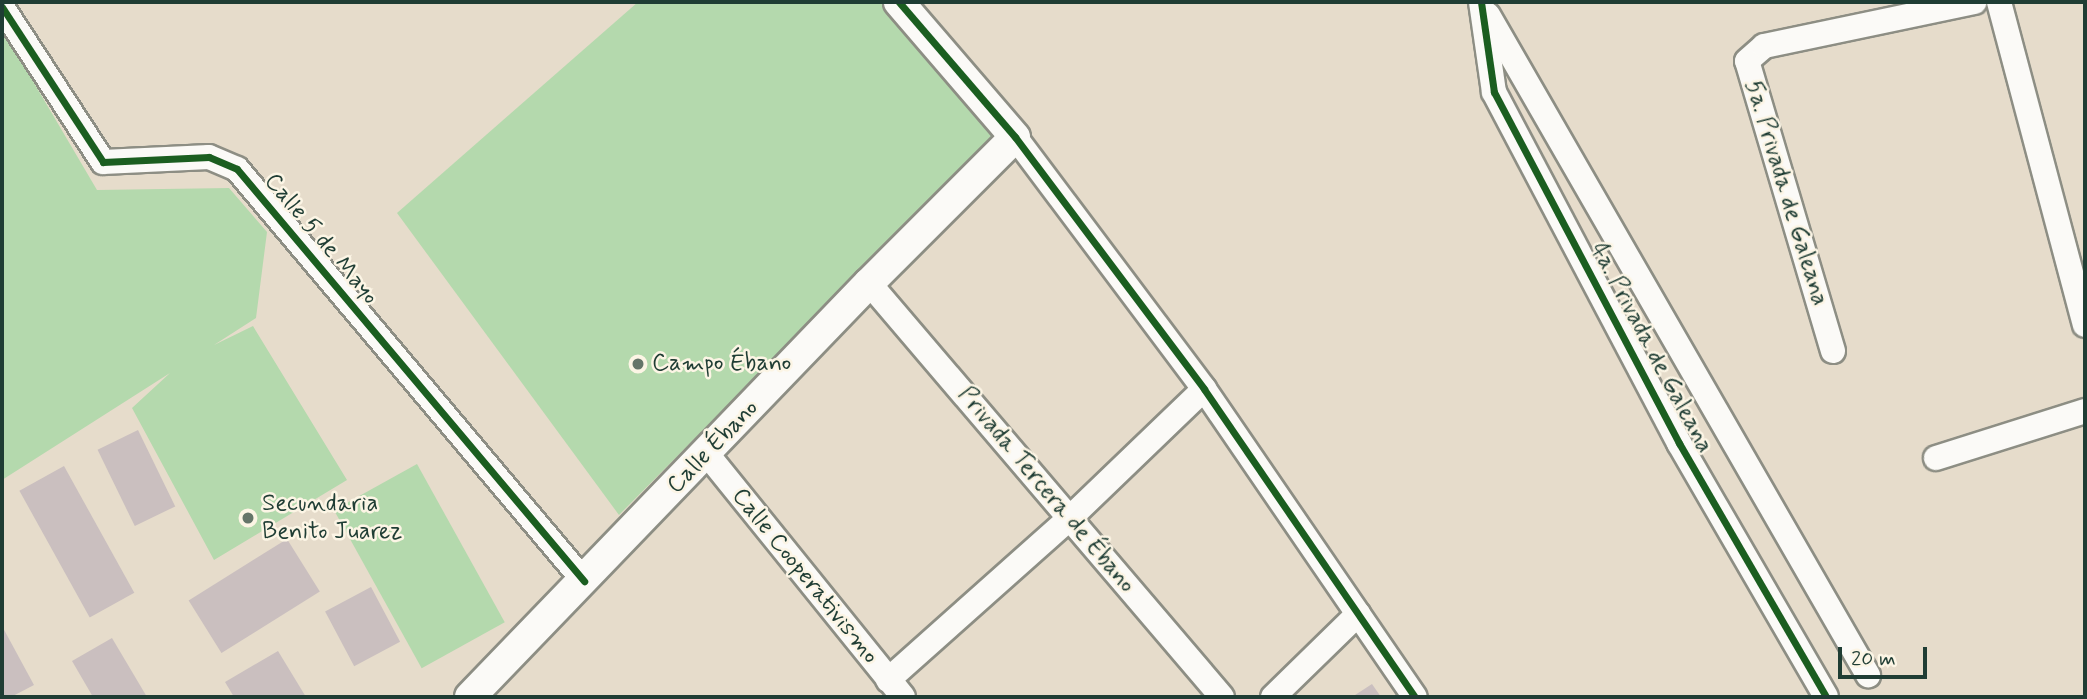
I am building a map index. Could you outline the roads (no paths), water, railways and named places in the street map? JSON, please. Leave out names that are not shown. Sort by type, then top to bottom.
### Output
[{"type":"street","points":[[898,2],[1016,137],[1204,389],[1415,697]]},
{"type":"street","name":"4a. Privada de Galeana","points":[[1481,2],[1868,675]]},
{"type":"street","name":"4a. Privada de Galeana","points":[[1481,2],[1494,92],[1679,443],[1826,697]]},
{"type":"street","name":"5a. Privada de Galeana","points":[[1833,351],[1747,61],[1763,46],[1974,2]]},
{"type":"street","points":[[1999,2],[2085,325]]},
{"type":"street","name":"Calle 5 de Mayo","points":[[2,7],[103,162],[209,157],[237,169],[584,581]]},
{"type":"street","name":"Calle Ébano","points":[[470,697],[869,283],[1016,137]]},
{"type":"street","name":"Privada Tercera de Ébano","points":[[869,283],[1222,697]]},
{"type":"street","points":[[896,689],[1204,389]]},
{"type":"street","points":[[1936,458],[2085,411]]},
{"type":"street","name":"Calle Cooperativismo","points":[[707,454],[896,689]]},
{"type":"street","points":[[1272,697],[1358,614]]},
{"type":"place","name":"Campo Ébano","points":[[638,364]]},
{"type":"place","name":"Secundaria Benito Juarez","points":[[248,518]]}]
